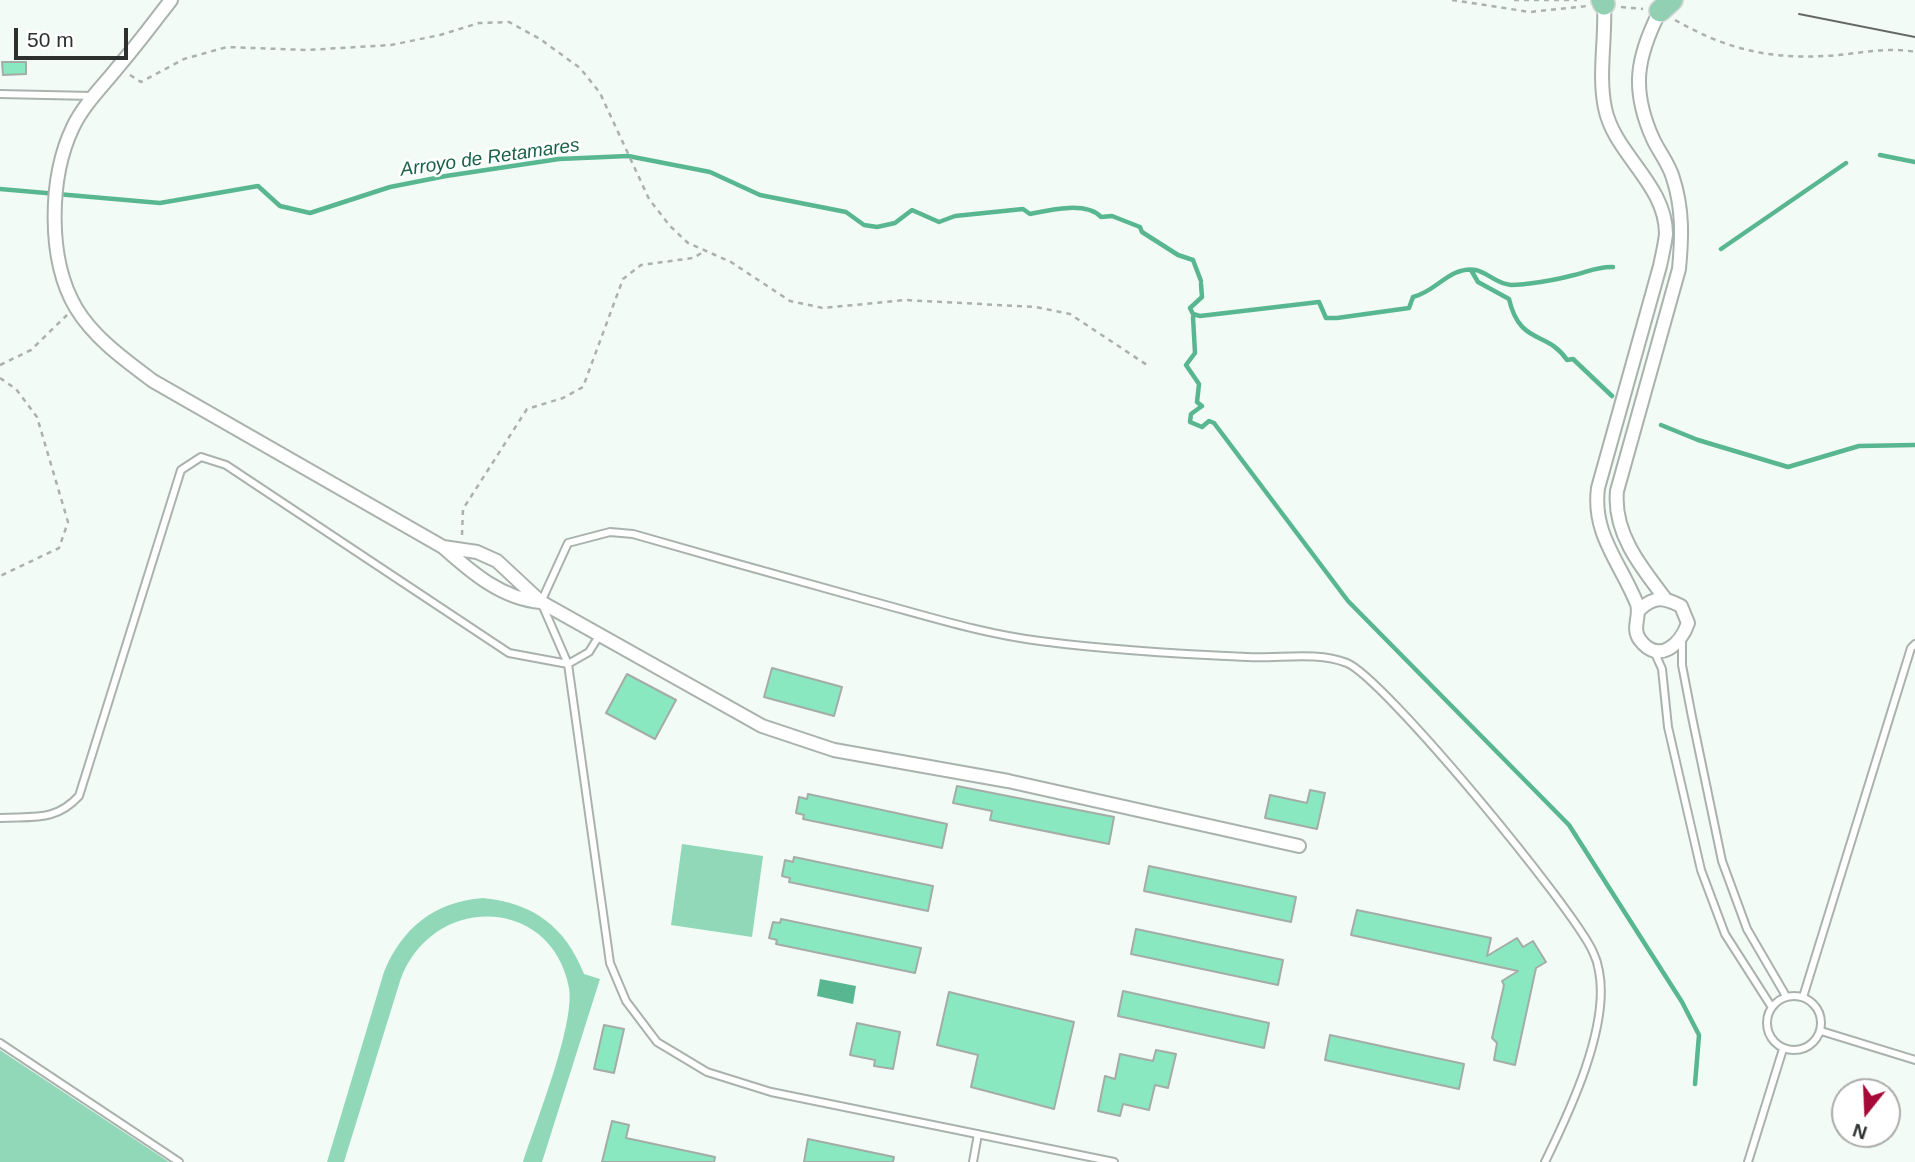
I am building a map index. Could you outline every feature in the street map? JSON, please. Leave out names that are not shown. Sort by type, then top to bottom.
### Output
[{"type":"street","points":[[171,0],[118,68],[92,96],[72,128],[58,183],[54,231],[59,262],[75,307],[116,353],[153,381],[443,547],[474,575],[521,601],[541,603]]},
{"type":"street","points":[[1603,2],[1606,38],[1602,82],[1605,110],[1620,144],[1650,185],[1666,232],[1660,266],[1598,488],[1595,511],[1600,530],[1624,573],[1639,610]]},
{"type":"street","points":[[1664,597],[1650,600],[1639,610],[1635,625],[1640,640],[1654,649],[1669,649],[1682,641],[1688,623],[1681,606],[1664,597],[1639,565],[1621,529],[1615,509],[1679,269],[1682,244],[1680,203],[1672,174],[1653,140],[1639,101],[1639,67],[1645,41],[1666,6]]},
{"type":"street","points":[[1595,511],[1615,509]]},
{"type":"street","points":[[443,547],[477,552],[496,561],[541,603],[762,726],[834,750],[1008,780],[1299,846]]},
{"type":"lane","points":[[0,94],[92,96]]},
{"type":"lane","points":[[0,818],[47,816],[65,811],[79,796],[181,470],[201,457],[226,465],[509,653],[568,664],[589,652],[598,636]]},
{"type":"lane","points":[[1114,1162],[771,1092],[707,1072],[657,1042],[626,1000],[610,963],[568,664],[541,603],[568,543],[610,532],[633,534],[1003,636],[1093,647],[1206,656],[1315,657],[1350,664],[1368,676],[1479,801],[1573,921],[1593,952],[1600,975],[1592,1047],[1569,1114],[1545,1162]]},
{"type":"lane","points":[[1682,641],[1682,665],[1722,861],[1747,929],[1786,996]]},
{"type":"lane","points":[[1802,997],[1911,648],[1915,644]]},
{"type":"lane","points":[[1654,649],[1662,669],[1668,727],[1702,870],[1726,934],[1771,1006]]},
{"type":"lane","points":[[1786,996],[1802,997],[1816,1007],[1821,1020],[1821,1031],[1814,1042],[1799,1051],[1783,1049],[1771,1040],[1765,1024],[1771,1006],[1786,996]]},
{"type":"lane","points":[[1821,1031],[1915,1060]]},
{"type":"lane","points":[[0,1044],[180,1162]]},
{"type":"lane","points":[[1748,1162],[1783,1049]]},
{"type":"lane","points":[[973,1162],[978,1134]]},
{"type":"path","points":[[1452,0],[1530,12],[1603,2],[1666,6],[1708,39],[1753,54],[1823,56],[1895,48],[1915,52]]},
{"type":"path","points":[[1514,0],[1577,0]]},
{"type":"path","points":[[118,68],[141,82],[184,59],[227,47],[307,50],[391,45],[440,35],[478,23],[509,22],[540,39],[580,68],[600,93],[649,199],[670,226],[688,243],[731,262],[790,301],[822,308],[905,300],[1036,307],[1070,314],[1147,365]]},
{"type":"path","points":[[443,547],[462,538],[463,509],[527,409],[563,398],[583,387],[623,279],[641,265],[692,258],[705,251]]},
{"type":"path","points":[[0,365],[31,350],[75,307]]},
{"type":"path","points":[[0,378],[16,389],[37,417],[68,523],[59,548],[0,576]]},
{"type":"shaded area","points":[[682,844],[763,856],[752,937],[671,925]]},
{"type":"shaded area","points":[[483,898],[517,905],[545,920],[567,943],[584,974],[600,979],[542,1162],[523,1162],[561,1049],[569,988],[558,957],[540,935],[516,922],[490,917],[463,920],[437,932],[415,952],[400,981],[344,1162],[327,1162],[391,956],[410,930],[422,920],[449,905]]},
{"type":"shaded area","points":[[820,979],[856,986],[853,1004],[817,996]]},
{"type":"shaded area","points":[[0,1050],[169,1162],[0,1162]]},
{"type":"building","points":[[2,62],[26,62],[26,74],[3,75]]},
{"type":"building","points":[[772,668],[842,687],[834,716],[764,697]]},
{"type":"building","points":[[627,674],[676,700],[655,739],[606,713]]},
{"type":"building","points":[[957,786],[1114,817],[1109,844],[990,820],[992,811],[953,803]]},
{"type":"building","points":[[1310,790],[1325,793],[1317,829],[1265,818],[1270,795],[1307,803]]},
{"type":"building","points":[[808,794],[947,824],[942,848],[803,819],[804,815],[796,813],[799,797],[807,799]]},
{"type":"building","points":[[794,857],[933,886],[928,911],[789,882],[790,878],[782,876],[785,860],[793,862]]},
{"type":"building","points":[[1149,866],[1296,897],[1291,922],[1144,891]]},
{"type":"building","points":[[1357,910],[1491,938],[1487,956],[1517,938],[1523,947],[1533,941],[1546,962],[1536,968],[1515,1065],[1494,1060],[1497,1043],[1492,1038],[1504,985],[1502,981],[1518,971],[1351,935]]},
{"type":"building","points":[[781,919],[921,948],[915,973],[776,944],[777,940],[769,938],[773,922],[780,923]]},
{"type":"building","points":[[1136,929],[1283,960],[1278,985],[1131,954]]},
{"type":"building","points":[[1123,991],[1269,1023],[1264,1048],[1118,1016]]},
{"type":"building","points":[[949,992],[1074,1022],[1054,1109],[971,1087],[978,1055],[937,1045]]},
{"type":"building","points":[[857,1023],[900,1032],[893,1069],[874,1066],[875,1060],[850,1055]]},
{"type":"building","points":[[604,1025],[624,1029],[614,1073],[594,1069]]},
{"type":"building","points":[[1330,1035],[1464,1064],[1459,1089],[1325,1060]]},
{"type":"building","points":[[1156,1050],[1176,1054],[1168,1088],[1155,1085],[1149,1110],[1123,1104],[1120,1116],[1098,1111],[1105,1076],[1115,1079],[1120,1054],[1153,1061]]},
{"type":"building","points":[[612,1121],[629,1125],[626,1138],[715,1157],[714,1162],[602,1162]]},
{"type":"building","points":[[808,1139],[894,1157],[893,1162],[804,1162]]},
{"type":"waterway","name":"Arroyo de Retamares","points":[[1880,155],[1915,162]]},
{"type":"waterway","name":"Arroyo de Retamares","points":[[0,189],[160,203],[258,186],[280,206],[310,213],[390,187],[446,176],[559,159],[628,156],[710,172],[760,195],[846,212],[864,225],[877,227],[895,223],[912,210],[939,222],[955,216],[1023,209],[1030,214],[1067,208],[1086,209],[1101,217],[1112,216],[1140,227],[1142,232],[1178,255],[1193,260],[1201,281]]},
{"type":"waterway","name":"Arroyo de Retamares","points":[[1721,249],[1846,163]]},
{"type":"waterway","name":"Arroyo de Retamares","points":[[1201,284],[1202,297],[1190,308],[1193,314],[1200,316],[1319,302],[1326,318],[1337,318],[1409,308],[1413,297],[1465,270],[1479,271],[1511,285],[1549,281],[1613,267]]},
{"type":"waterway","points":[[1471,270],[1478,282],[1509,299],[1514,314],[1527,331],[1551,344],[1567,360],[1573,359],[1612,396]]},
{"type":"waterway","points":[[1193,317],[1195,353],[1186,365],[1199,384],[1197,402],[1202,406],[1191,414],[1190,422],[1202,427],[1209,421],[1214,423],[1348,601],[1569,825],[1682,1002],[1699,1035],[1695,1084]]},
{"type":"waterway","points":[[1661,425],[1698,440],[1788,467],[1859,446],[1915,445]]},
{"type":"tram line","points":[[1799,14],[1915,37]]}]
